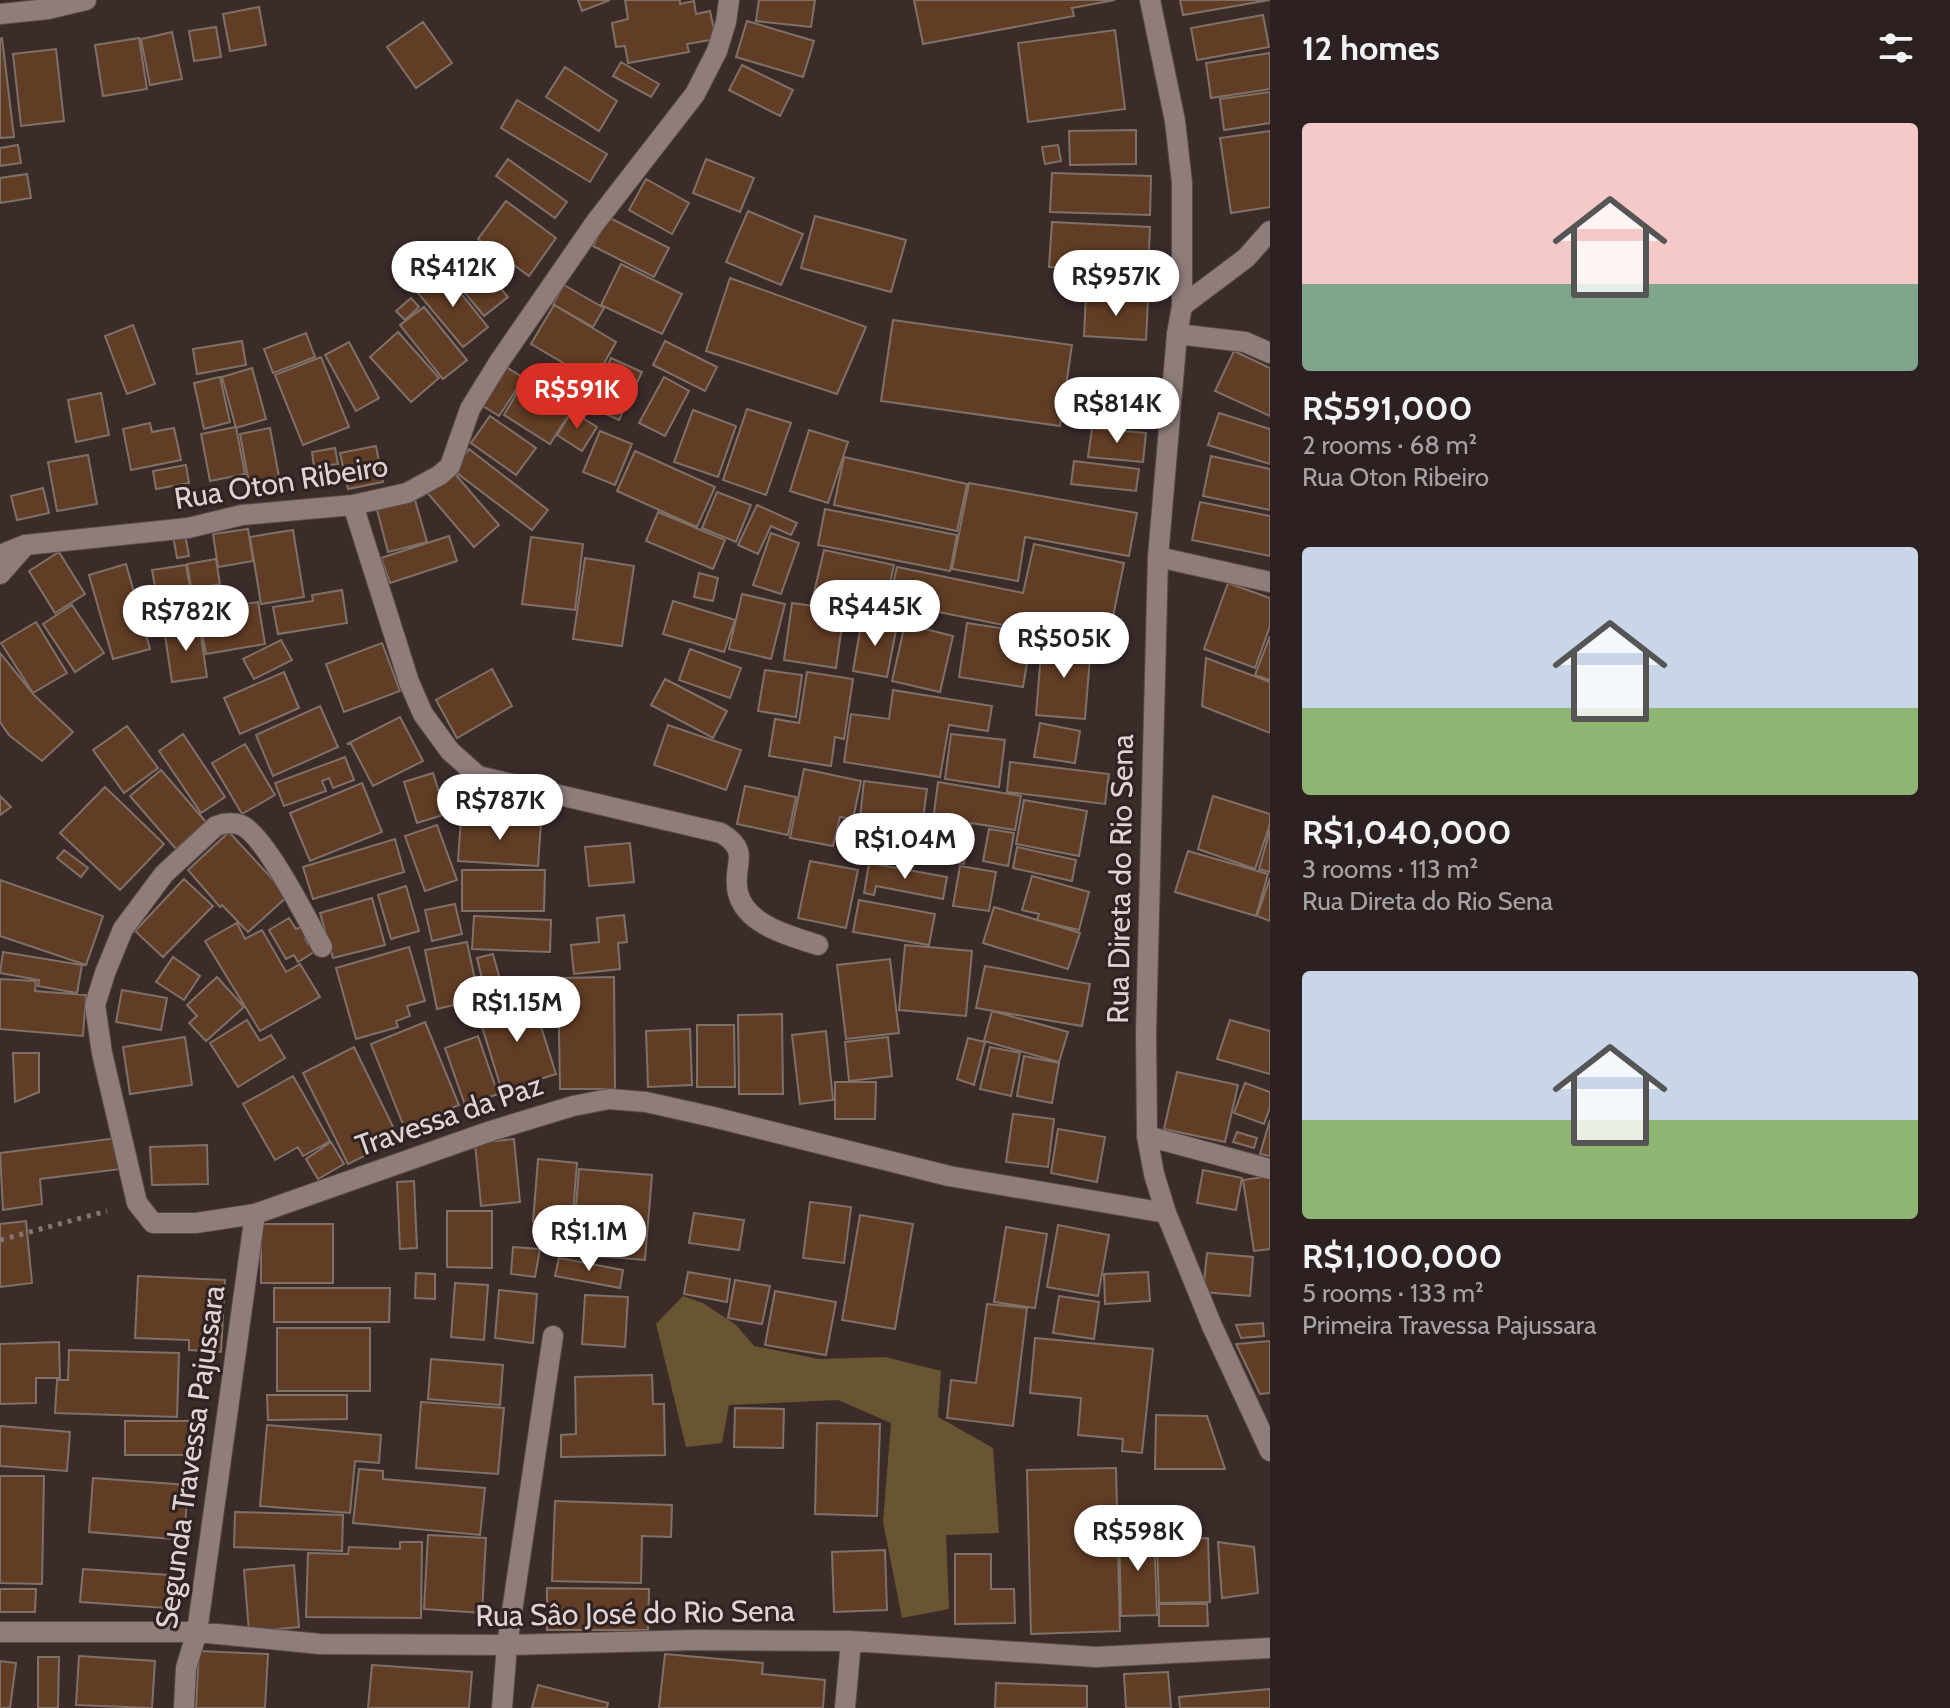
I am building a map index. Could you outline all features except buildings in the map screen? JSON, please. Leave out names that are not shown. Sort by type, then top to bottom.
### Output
[{"type":"street","points":[[0,14],[48,9],[86,0]]},
{"type":"street","name":"Rua Oton Ribeiro","points":[[0,555],[25,545],[188,528],[242,515],[353,505],[407,493],[440,475],[450,466],[470,409],[499,362],[595,223],[695,94],[717,51],[729,0]]},
{"type":"street","name":"Rua Direta do Rio Sena","points":[[1150,0],[1175,121],[1182,183],[1182,306],[1158,557],[1146,1032],[1147,1136],[1166,1213],[1212,1326],[1270,1451]]},
{"type":"street","points":[[1182,306],[1246,258],[1270,231]]},
{"type":"street","points":[[1177,334],[1245,342],[1270,353]]},
{"type":"street","points":[[353,505],[409,682],[423,714],[450,751],[478,776],[721,833],[735,841],[739,851],[738,895],[748,911],[763,924],[818,945]]},
{"type":"street","points":[[0,574],[25,545]]},
{"type":"street","points":[[1158,557],[1270,582]]},
{"type":"street","points":[[137,1203],[102,1053],[95,1005],[123,929],[164,874],[216,826],[226,823],[243,826],[270,855],[322,947]]},
{"type":"street","name":"Travessa da Paz","points":[[137,1203],[153,1223],[196,1223],[255,1214],[491,1131],[573,1106],[609,1099],[646,1102],[713,1117],[949,1176],[1166,1213]]},
{"type":"street","points":[[1147,1136],[1270,1169]]},
{"type":"street","name":"Segunda Travessa Pajussara","points":[[184,1708],[186,1668],[197,1632],[255,1214]]},
{"type":"street","points":[[502,1708],[507,1645],[553,1336]]},
{"type":"street","name":"Rua Sâo José do Rio Sena","points":[[0,1632],[197,1632],[320,1644],[851,1641],[1096,1657],[1270,1648]]},
{"type":"street","points":[[845,1708],[851,1641]]},
{"type":"path","points":[[0,1240],[137,1203]]},
{"type":"shaded area","points":[[683,1296],[703,1303],[736,1325],[754,1346],[819,1359],[885,1357],[941,1371],[938,1417],[993,1448],[999,1533],[946,1535],[949,1609],[902,1618],[883,1522],[891,1423],[838,1400],[729,1405],[722,1443],[686,1447],[656,1324]]}]
